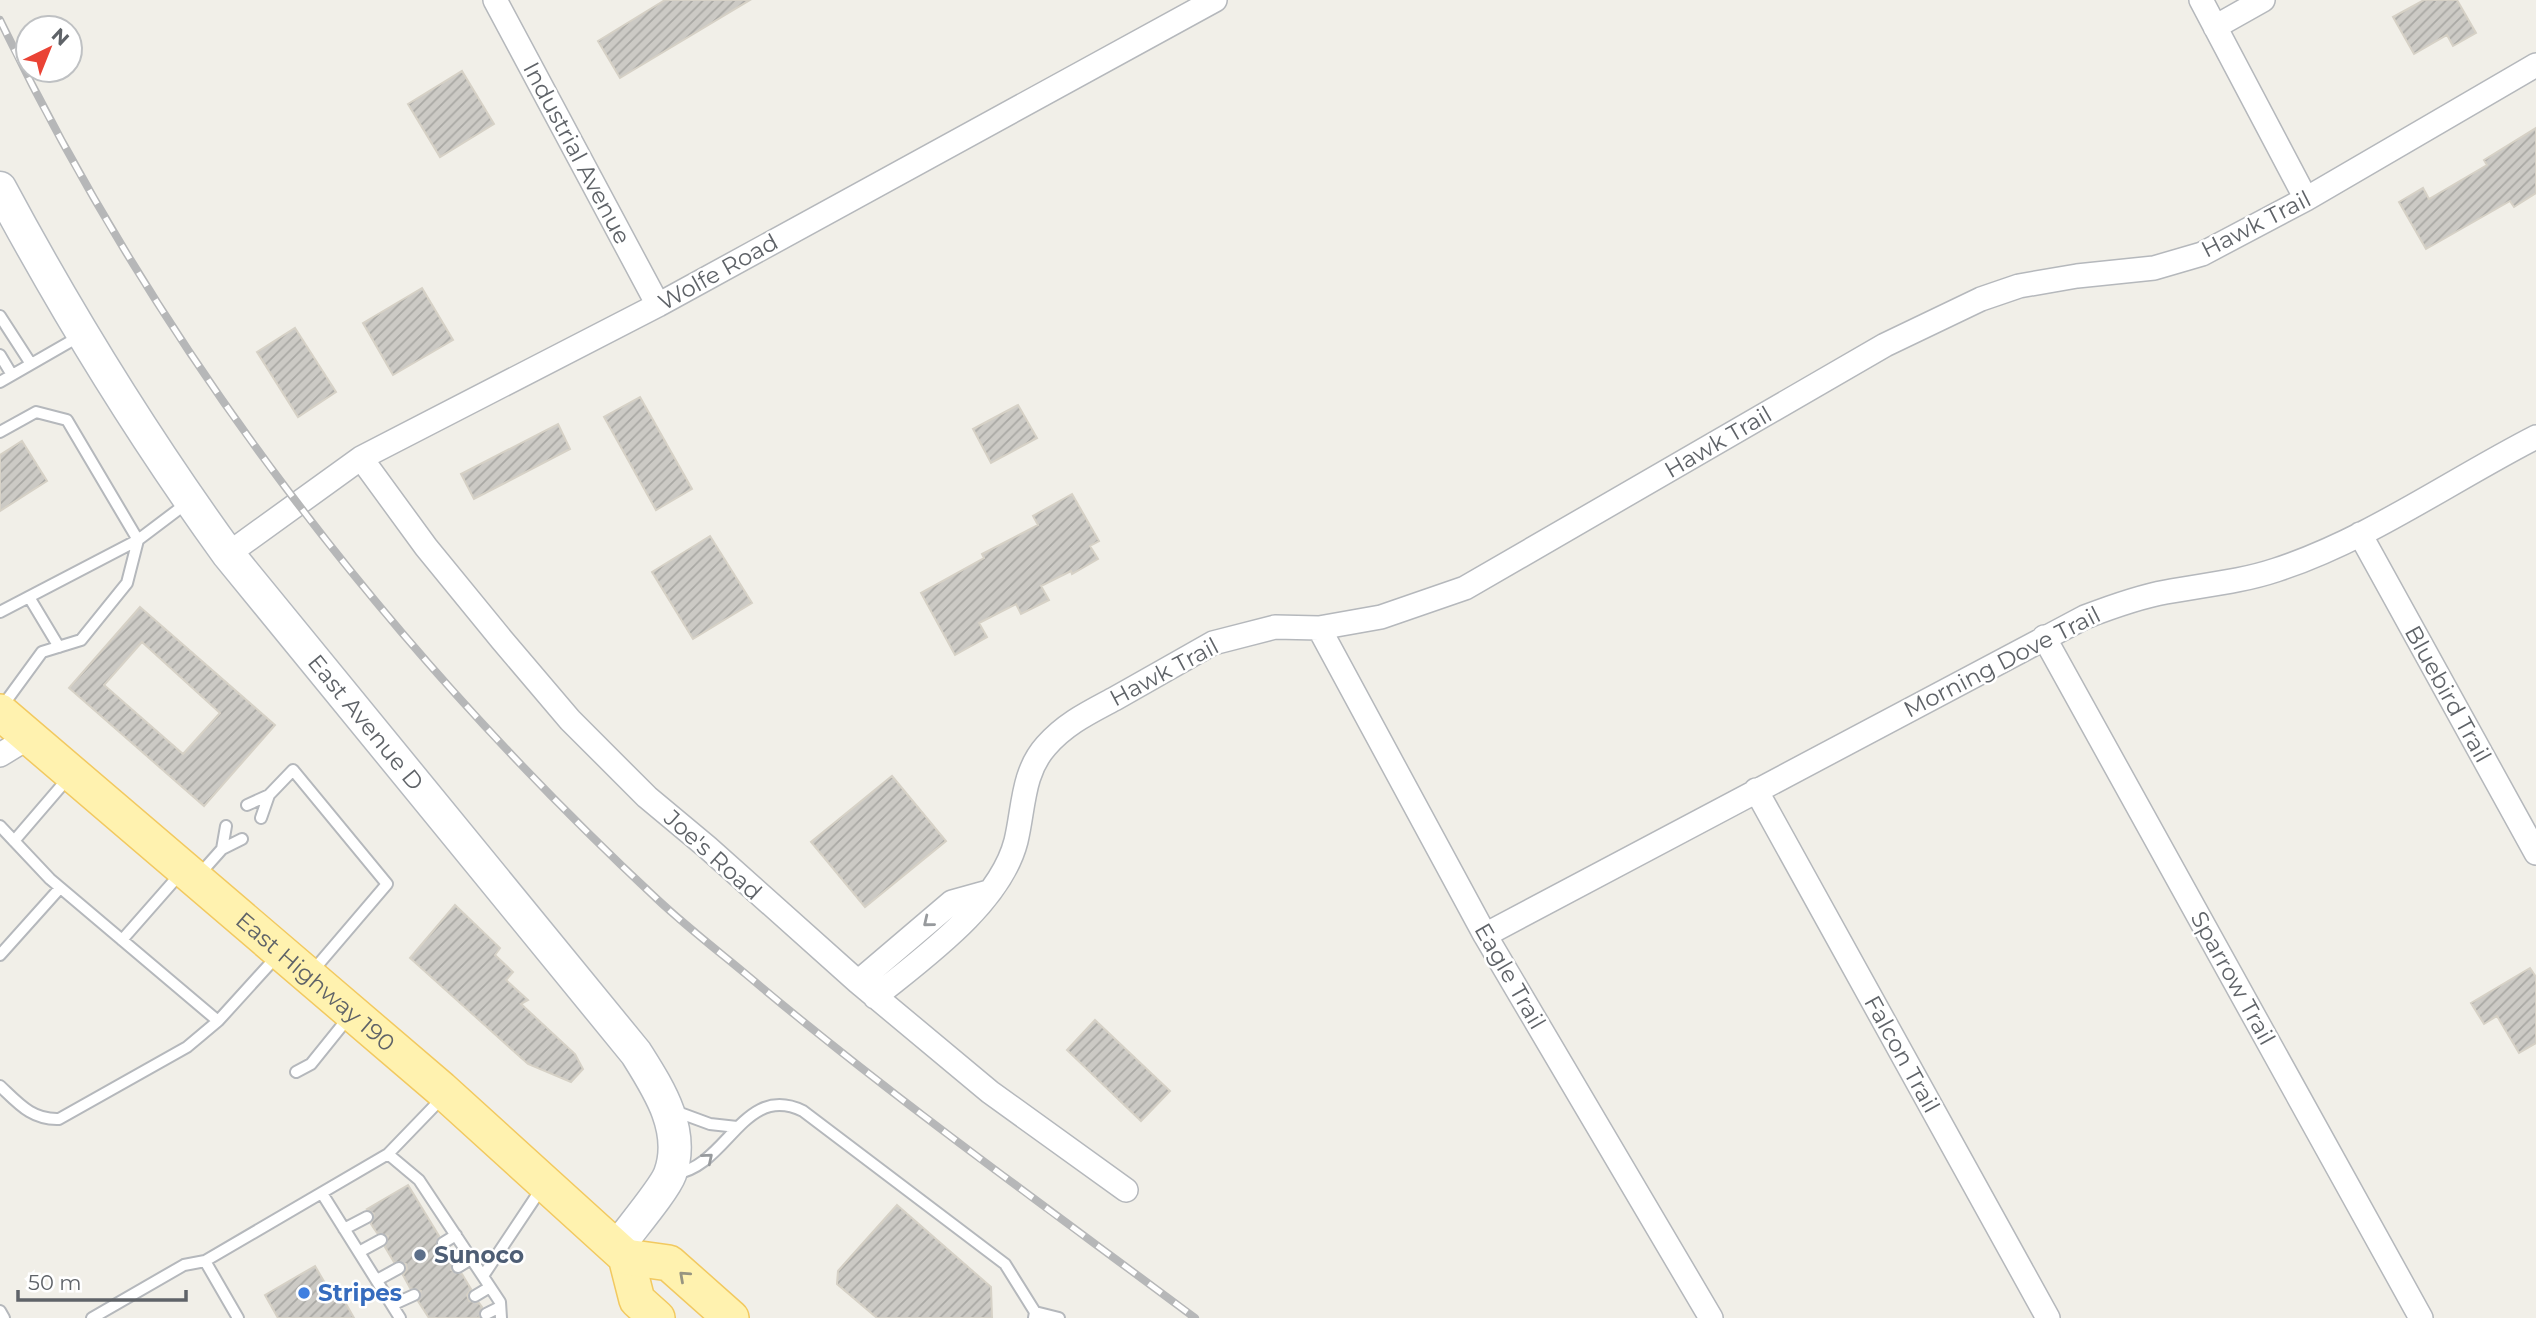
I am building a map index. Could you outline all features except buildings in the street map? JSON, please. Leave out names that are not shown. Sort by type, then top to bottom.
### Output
[{"type":"main road","name":"East Avenue D","points":[[0,188],[83,334],[190,502],[228,554],[636,1053],[668,1108],[673,1146],[670,1174]]},
{"type":"main road","name":"East Highway 190","points":[[0,711],[446,1094],[621,1253]]},
{"type":"main road","points":[[621,1253],[670,1174]]},
{"type":"main road","points":[[621,1253],[638,1300],[657,1318]]},
{"type":"main road","points":[[621,1253],[669,1263],[731,1318]]},
{"type":"street","name":"Industrial Avenue","points":[[495,0],[659,305]]},
{"type":"street","name":"Wolfe Road","points":[[228,554],[361,458],[659,305],[1215,0]]},
{"type":"street","points":[[2201,0],[2306,199]]},
{"type":"street","points":[[2215,27],[2263,0]]},
{"type":"street","name":"Hawk Trail","points":[[866,990],[952,902],[988,892],[999,879],[1016,842],[1019,813],[1031,770],[1044,748],[1063,727],[1213,643],[1275,627],[1319,628],[1392,614],[1465,588],[1885,345],[1981,299],[2019,286],[2077,275],[2154,268],[2202,254],[2306,199],[2536,65]]},
{"type":"street","name":"Morning Dove Trail","points":[[1485,935],[2044,637],[2120,604],[2164,592],[2244,580],[2277,570],[2360,534],[2536,437]]},
{"type":"street","name":"Joe's Road","points":[[361,458],[426,547],[570,720],[647,797],[866,990],[990,1091],[1126,1190]]},
{"type":"street","name":"Bluebird Trail","points":[[2360,534],[2536,853]]},
{"type":"street","name":"Eagle Trail","points":[[1319,628],[1485,935],[1711,1318]]},
{"type":"street","name":"Sparrow Trail","points":[[2044,637],[2421,1318]]},
{"type":"street","points":[[0,755],[31,736]]},
{"type":"street","name":"Falcon Trail","points":[[1756,790],[2048,1318]]},
{"type":"lane","points":[[0,316],[31,364]]},
{"type":"lane","points":[[0,382],[83,334]]},
{"type":"lane","points":[[0,355],[12,375]]},
{"type":"lane","points":[[0,432],[36,412],[67,420],[138,540],[127,583],[81,640],[42,652],[0,711]]},
{"type":"lane","points":[[0,612],[138,540],[190,502]]},
{"type":"lane","points":[[29,597],[59,647]]},
{"type":"lane","points":[[247,805],[269,795],[293,770],[387,884],[309,975]]},
{"type":"lane","points":[[14,841],[73,773]]},
{"type":"lane","points":[[261,818],[269,795]]},
{"type":"lane","points":[[222,849],[226,826]]},
{"type":"lane","points":[[0,827],[60,888],[218,1021]]},
{"type":"lane","points":[[122,940],[190,873],[222,849],[242,839]]},
{"type":"lane","points":[[0,955],[60,888]]},
{"type":"lane","points":[[0,1086],[29,1114],[38,1118],[59,1119],[187,1047],[218,1021],[281,952]]},
{"type":"lane","points":[[296,1072],[311,1064],[352,1013]]},
{"type":"lane","points":[[92,1318],[184,1265],[205,1261],[323,1195],[388,1154],[446,1094]]},
{"type":"lane","points":[[670,1174],[692,1171],[719,1149],[737,1127],[764,1106],[787,1103],[803,1111],[1005,1264],[1035,1315],[1059,1318]]},
{"type":"lane","points":[[668,1108],[710,1124],[737,1127]]},
{"type":"lane","points":[[388,1154],[422,1184],[490,1287],[501,1312],[486,1314]]},
{"type":"lane","points":[[411,1191],[422,1184]]},
{"type":"lane","points":[[483,1276],[545,1184]]},
{"type":"lane","points":[[323,1195],[400,1318]]},
{"type":"lane","points":[[425,1214],[437,1207]]},
{"type":"lane","points":[[344,1229],[367,1216]]},
{"type":"lane","points":[[443,1243],[456,1235]]},
{"type":"lane","points":[[359,1252],[381,1240]]},
{"type":"lane","points":[[458,1267],[471,1259]]},
{"type":"lane","points":[[205,1261],[237,1318]]},
{"type":"lane","points":[[377,1280],[398,1268]]},
{"type":"lane","points":[[475,1296],[490,1287]]},
{"type":"lane","points":[[392,1305],[414,1295]]},
{"type":"lane","points":[[0,1311],[4,1318]]},
{"type":"railway","points":[[0,20],[63,143],[132,262],[207,378],[288,490],[373,599],[464,703],[558,803],[695,933],[921,1114],[1195,1318]]},
{"type":"place","name":"Sunoco","points":[[420,1255]]},
{"type":"place","name":"Stripes","points":[[304,1293]]}]
